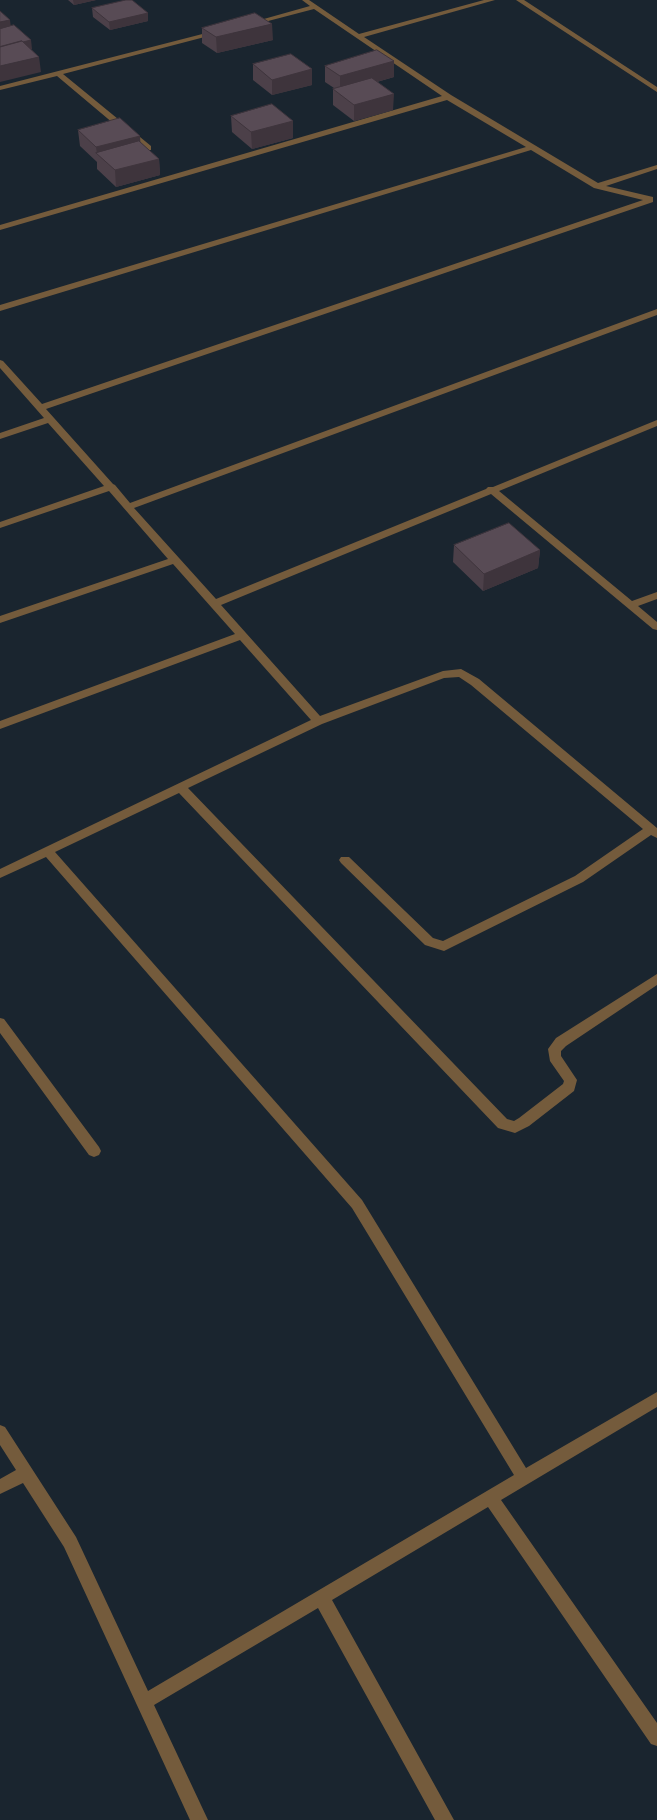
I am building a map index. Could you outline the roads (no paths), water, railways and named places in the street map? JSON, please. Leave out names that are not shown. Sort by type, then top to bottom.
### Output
[{"type":"street","points":[[304,0],[448,97],[598,186],[653,201]]},
{"type":"street","points":[[358,36],[492,0]]},
{"type":"street","points":[[519,0],[657,90]]},
{"type":"street","points":[[239,26],[314,7]]},
{"type":"street","points":[[0,88],[224,30]]},
{"type":"street","points":[[58,73],[148,148]]},
{"type":"street","points":[[646,82],[657,79]]},
{"type":"street","points":[[0,228],[448,97]]},
{"type":"street","points":[[0,308],[532,147]]},
{"type":"street","points":[[598,186],[657,167]]},
{"type":"street","points":[[40,408],[653,201]]},
{"type":"street","points":[[128,507],[657,312]]},
{"type":"street","points":[[0,363],[112,487],[174,560],[243,635],[318,721]]},
{"type":"street","points":[[0,436],[50,419]]},
{"type":"street","points":[[214,604],[491,489],[657,423]]},
{"type":"street","points":[[0,525],[112,487]]},
{"type":"street","points":[[491,489],[657,627]]},
{"type":"street","points":[[0,620],[174,560]]},
{"type":"street","points":[[630,605],[657,595]]},
{"type":"street","points":[[0,725],[243,635]]},
{"type":"street","points":[[0,874],[318,721],[443,675],[461,673],[475,682],[654,831],[579,879],[444,946],[429,942],[345,860]]},
{"type":"street","points":[[180,787],[503,1124],[515,1127],[524,1122],[569,1087],[571,1080],[555,1057],[554,1049],[561,1042],[657,979]]},
{"type":"street","points":[[47,851],[357,1204],[524,1478]]},
{"type":"street","points":[[0,1024],[94,1151]]},
{"type":"street","points":[[144,1702],[657,1399]]},
{"type":"street","points":[[0,1432],[70,1542],[196,1819]]},
{"type":"street","points":[[0,1487],[26,1473]]},
{"type":"street","points":[[490,1497],[657,1738]]},
{"type":"street","points":[[321,1597],[445,1820]]}]
